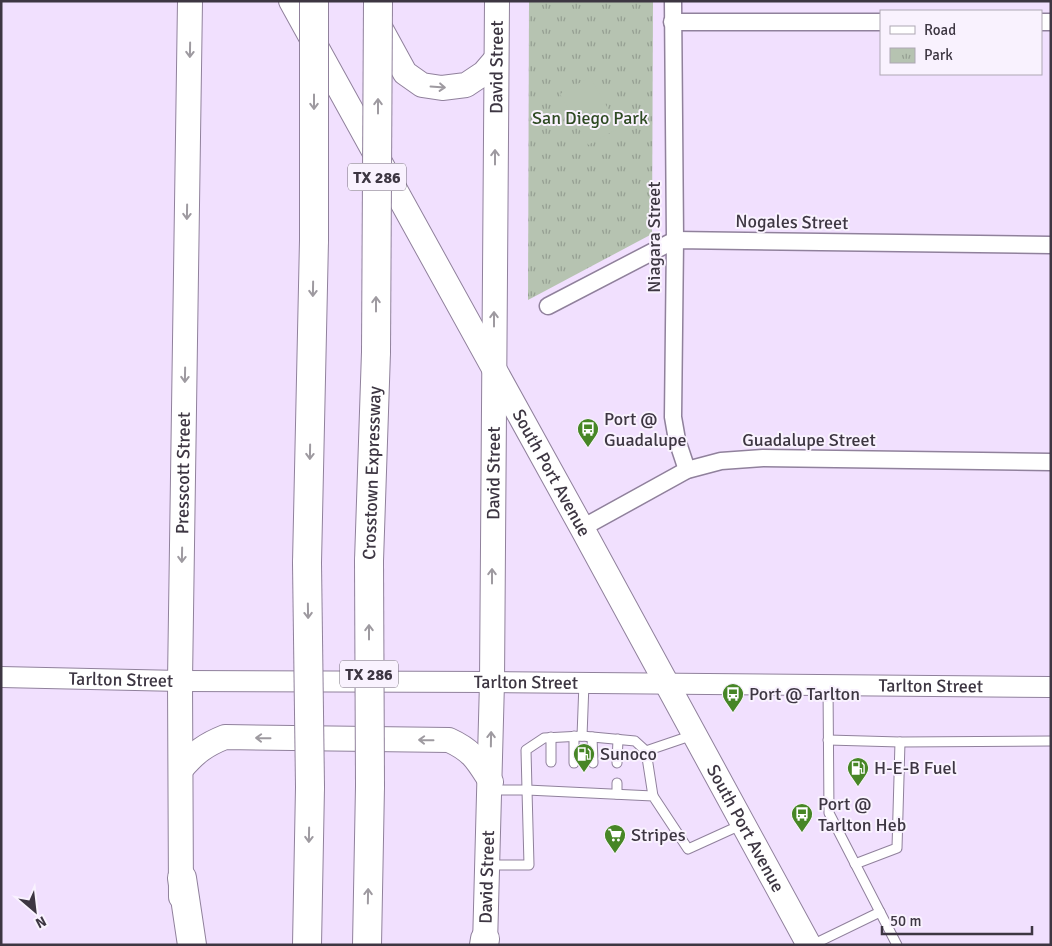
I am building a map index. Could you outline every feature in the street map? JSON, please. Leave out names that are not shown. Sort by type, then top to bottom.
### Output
[{"type":"highway","points":[[307,945],[310,786],[307,563],[314,240],[314,1]]},
{"type":"highway","name":"Crosstown Expressway","points":[[367,945],[370,786],[369,561],[376,352],[378,1]]},
{"type":"highway","points":[[182,878],[192,945]]},
{"type":"main road","name":"Presscott Street","points":[[180,945],[182,768],[180,681],[190,1]]},
{"type":"main road","name":"South Port Avenue","points":[[291,1],[810,945]]},
{"type":"main road","points":[[366,1],[405,73],[422,85],[442,88],[466,85],[484,73],[496,59]]},
{"type":"main road","name":"David Street","points":[[485,943],[492,682],[497,1]]},
{"type":"main road","points":[[182,768],[196,751],[225,737],[448,740],[465,748],[476,758],[490,786]]},
{"type":"street","name":"Niagara Street","points":[[673,1],[675,240],[673,417],[676,440],[687,470]]},
{"type":"street","points":[[672,22],[880,22]]},
{"type":"street","name":"Nogales Street","points":[[548,306],[675,240],[1051,245]]},
{"type":"street","name":"Guadalupe Street","points":[[582,528],[687,470],[721,461],[763,458],[1051,462]]},
{"type":"street","name":"Tarlton Street","points":[[1,677],[180,681],[1051,686]]},
{"type":"lane","points":[[574,763],[583,736],[584,682]]},
{"type":"lane","points":[[828,685],[829,813],[897,945]]},
{"type":"lane","points":[[646,751],[695,734]]},
{"type":"lane","points":[[583,736],[593,763]]},
{"type":"lane","points":[[488,865],[529,865],[526,750],[544,738],[583,736],[636,741],[646,751],[653,796],[688,849],[744,824]]},
{"type":"lane","points":[[551,737],[551,762]]},
{"type":"lane","points":[[617,764],[618,739]]},
{"type":"lane","points":[[828,740],[900,742],[1051,740]]},
{"type":"lane","points":[[855,864],[897,848],[900,742]]},
{"type":"lane","points":[[593,783],[593,793]]},
{"type":"lane","points":[[617,783],[617,794]]},
{"type":"lane","points":[[490,786],[527,790],[574,787],[593,793],[653,796]]},
{"type":"lane","points":[[810,945],[880,912]]},
{"type":"green space","name":"San Diego Park","points":[[529,1],[653,1],[652,234],[528,300]]},
{"type":"green space","points":[[590,77],[619,128],[588,145],[560,94]]},
{"type":"place","name":"Port @ Guadalupe","points":[[588,448]]},
{"type":"place","name":"Port @ Tarlton","points":[[733,713]]},
{"type":"place","name":"Sunoco","points":[[584,773]]},
{"type":"place","name":"H-E-B Fuel","points":[[858,787]]},
{"type":"place","name":"Port @ Tarlton Heb","points":[[802,833]]},
{"type":"place","name":"Stripes","points":[[615,854]]}]
